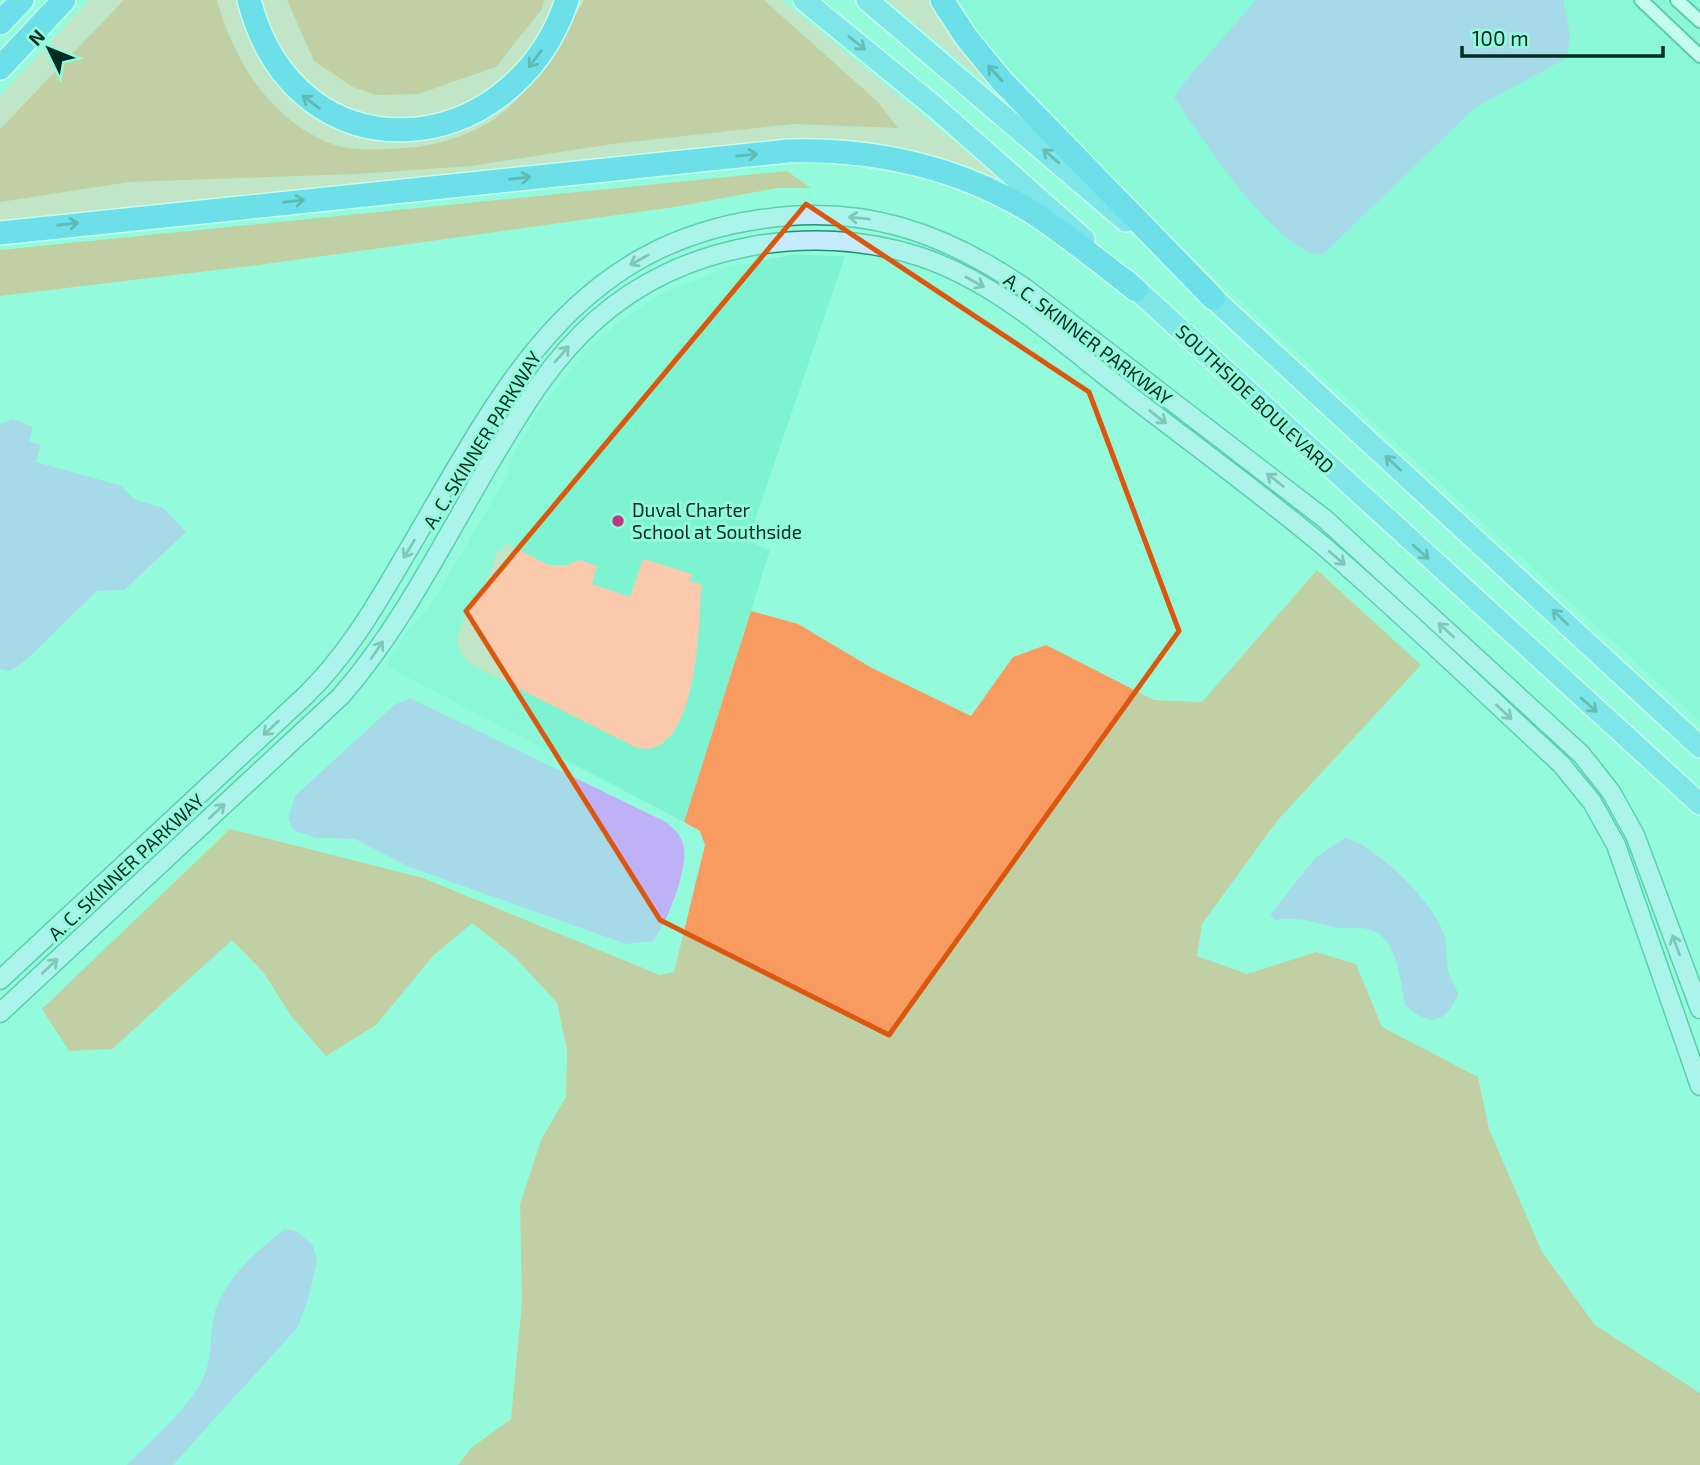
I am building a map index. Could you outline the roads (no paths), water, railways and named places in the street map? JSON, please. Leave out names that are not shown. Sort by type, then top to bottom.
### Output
[{"type":"highway","points":[[0,23],[22,0]]},
{"type":"highway","points":[[0,68],[64,0]]},
{"type":"highway","points":[[248,0],[261,39],[274,64],[304,97],[343,121],[390,130],[435,126],[478,108],[496,97],[531,65],[557,24],[567,0]]},
{"type":"highway","name":"SOUTHSIDE BOULEVARD","points":[[804,0],[1012,173],[1136,290],[1700,804]]},
{"type":"highway","points":[[867,0],[1213,298],[1700,747]]},
{"type":"highway","points":[[942,0],[966,37],[1002,81],[1213,298]]},
{"type":"highway","points":[[0,233],[788,151],[845,152],[918,164],[995,193],[1038,216],[1136,290]]},
{"type":"main road","name":"A. C. SKINNER PARKWAY","points":[[0,980],[323,678],[369,617],[523,363],[554,325],[592,291],[633,264],[666,247],[701,233],[748,220],[822,215],[871,219],[925,233],[964,249],[1025,288],[1325,519],[1581,754],[1611,792],[1634,835],[1700,1009]]},
{"type":"main road","points":[[916,256],[925,233]]},
{"type":"main road","name":"A. C. SKINNER PARKWAY","points":[[0,1013],[341,696],[385,637],[533,392],[571,344],[600,316],[660,277],[707,258],[754,246],[828,241],[875,246],[916,256],[958,273],[1021,312],[1304,530],[1561,764],[1592,802],[1616,845],[1700,1086]]},
{"type":"street","points":[[1642,0],[1700,56]]},
{"type":"street","points":[[1677,0],[1700,21]]},
{"type":"place","name":"Duval Charter School at Southside","points":[[618,521]]}]
